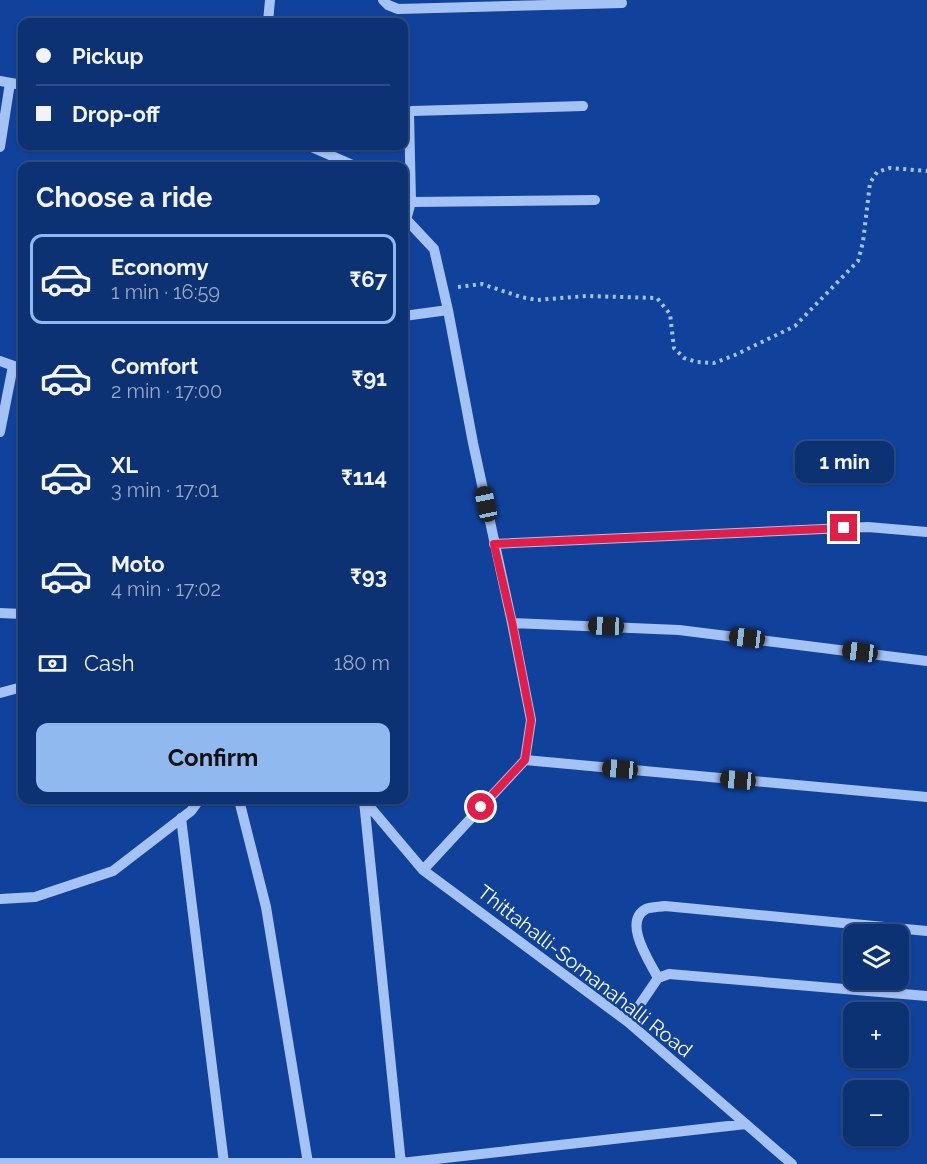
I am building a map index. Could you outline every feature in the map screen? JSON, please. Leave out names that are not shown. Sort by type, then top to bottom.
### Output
[{"type":"street","points":[[268,18],[270,0]]},
{"type":"street","points":[[382,0],[398,9],[622,3]]},
{"type":"street","points":[[0,147],[5,82]]},
{"type":"street","points":[[408,210],[411,202],[409,113],[412,111],[583,106]]},
{"type":"street","points":[[318,150],[346,162]]},
{"type":"street","points":[[411,202],[595,200]]},
{"type":"street","points":[[408,221],[434,249],[531,720],[525,760],[423,870]]},
{"type":"street","points":[[408,315],[448,310]]},
{"type":"street","points":[[0,361],[18,367],[0,432]]},
{"type":"street","points":[[494,544],[868,527],[927,532]]},
{"type":"street","points":[[0,614],[18,614]]},
{"type":"street","points":[[512,622],[680,630],[927,661]]},
{"type":"street","points":[[0,693],[18,688]]},
{"type":"street","points":[[525,760],[927,797]]},
{"type":"street","points":[[0,899],[35,897],[113,871],[191,811],[196,804]]},
{"type":"street","points":[[240,804],[266,908],[308,1163]]},
{"type":"street","points":[[364,804],[401,1164]]},
{"type":"street","name":"Thittahalli-Somanahalli Road","points":[[367,804],[423,870],[628,1022],[792,1164]]},
{"type":"street","points":[[181,818],[224,1163]]},
{"type":"street","points":[[658,978],[638,938],[636,926],[639,916],[646,909],[665,906],[927,932]]},
{"type":"street","points":[[628,1022],[658,978],[669,974],[927,996]]},
{"type":"street","points":[[0,1163],[401,1164],[746,1124]]},
{"type":"path","points":[[444,290],[482,284],[537,300],[586,296],[657,298],[670,314],[674,348],[684,358],[697,362],[714,363],[795,326],[858,261],[863,242],[870,183],[877,172],[890,168],[927,171]]},
{"type":"route","points":[[481,807],[525,760],[531,720],[494,544],[844,528]]}]
